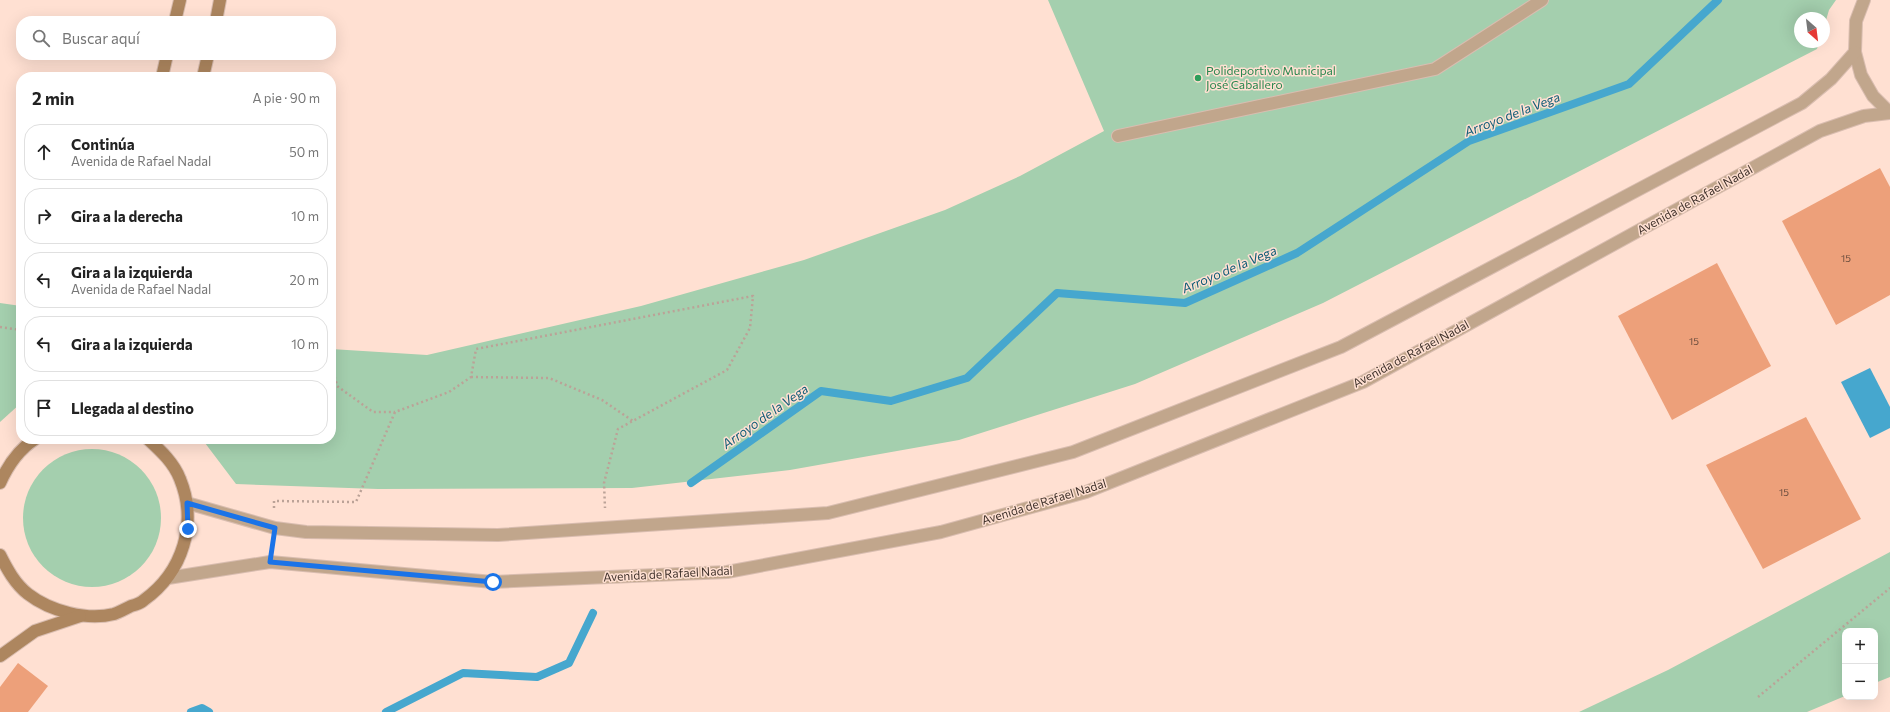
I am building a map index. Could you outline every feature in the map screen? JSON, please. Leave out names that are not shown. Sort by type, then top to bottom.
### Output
[{"type":"street","points":[[176,16],[180,0]]},
{"type":"street","points":[[217,16],[220,0]]},
{"type":"street","points":[[1118,136],[1435,69],[1542,0]]},
{"type":"street","points":[[1864,0],[1856,21],[1855,52],[1861,75],[1873,96],[1890,113]]},
{"type":"street","points":[[187,503],[275,528],[306,532],[498,535],[828,513],[1073,452],[1341,347],[1802,102],[1831,79],[1855,52]]},
{"type":"street","points":[[163,72],[166,60]]},
{"type":"street","points":[[204,72],[207,60]]},
{"type":"street","name":"Avenida de Rafael Nadal","points":[[168,578],[270,562],[493,582],[727,572],[941,532],[1086,492],[1363,382],[1820,131],[1864,116],[1890,113]]},
{"type":"street","points":[[0,483],[7,466],[28,444]]},
{"type":"street","points":[[0,656],[35,631],[80,616],[113,614],[144,601],[168,578],[181,555],[188,529],[187,503],[180,478],[166,456],[153,444]]},
{"type":"street","points":[[0,555],[8,572],[27,594],[52,609],[80,616]]},
{"type":"path","points":[[471,377],[476,349],[753,296],[750,328],[728,370],[618,429],[604,483],[605,528]]},
{"type":"path","points":[[0,327],[16,329]]},
{"type":"path","points":[[336,382],[337,386],[373,412],[396,412],[449,392],[471,377],[550,378],[602,400],[632,421]]},
{"type":"path","points":[[275,528],[274,501],[356,502],[396,412]]},
{"type":"path","points":[[1758,697],[1890,588]]},
{"type":"green space","points":[[1048,0],[1836,0],[1828,12],[1794,12],[1794,48],[1817,49],[1323,303],[1135,384],[959,440],[790,470],[632,488],[378,489],[236,484],[206,444],[336,444],[336,349],[427,355],[641,306],[804,260],[945,210],[1020,176],[1104,131]]},
{"type":"green space","points":[[0,303],[16,305],[16,408],[0,422]]},
{"type":"green space","points":[[99,449],[119,454],[131,460],[146,474],[156,491],[160,504],[160,532],[156,545],[150,557],[136,572],[119,582],[106,586],[85,587],[65,582],[53,576],[38,562],[28,545],[24,532],[23,511],[28,491],[34,479],[48,464],[65,454],[78,450]]},
{"type":"green space","points":[[1890,552],[1890,677],[1878,682],[1878,628],[1842,628],[1842,697],[1807,712],[1579,712],[1668,670]]},
{"type":"water","points":[[1870,368],[1890,407],[1890,428],[1870,438],[1841,382]]},
{"type":"building","points":[[1880,168],[1890,187],[1890,295],[1836,325],[1782,221]]},
{"type":"building","points":[[1717,263],[1771,366],[1672,420],[1618,316]]},
{"type":"building","points":[[1806,417],[1861,519],[1763,569],[1706,465]]},
{"type":"building","points":[[18,663],[48,686],[28,712],[0,712],[0,687]]},
{"type":"waterway","name":"Arroyo de la Vega","points":[[691,483],[821,391],[891,401],[967,378],[1057,293],[1185,303],[1297,253],[1469,141],[1629,84],[1718,0]]},
{"type":"waterway","name":"Arroyo de la Vega","points":[[386,712],[463,673],[537,677],[569,663],[593,613]]},
{"type":"waterway","name":"Arroyo de la Vega","points":[[191,712],[202,708],[209,712]]},
{"type":"place","name":"Polideportivo Municipal José Caballero","points":[[1198,78]]},
{"type":"route","points":[[188,529],[187,503],[224,512],[275,528],[270,562],[410,576],[493,582]]}]
